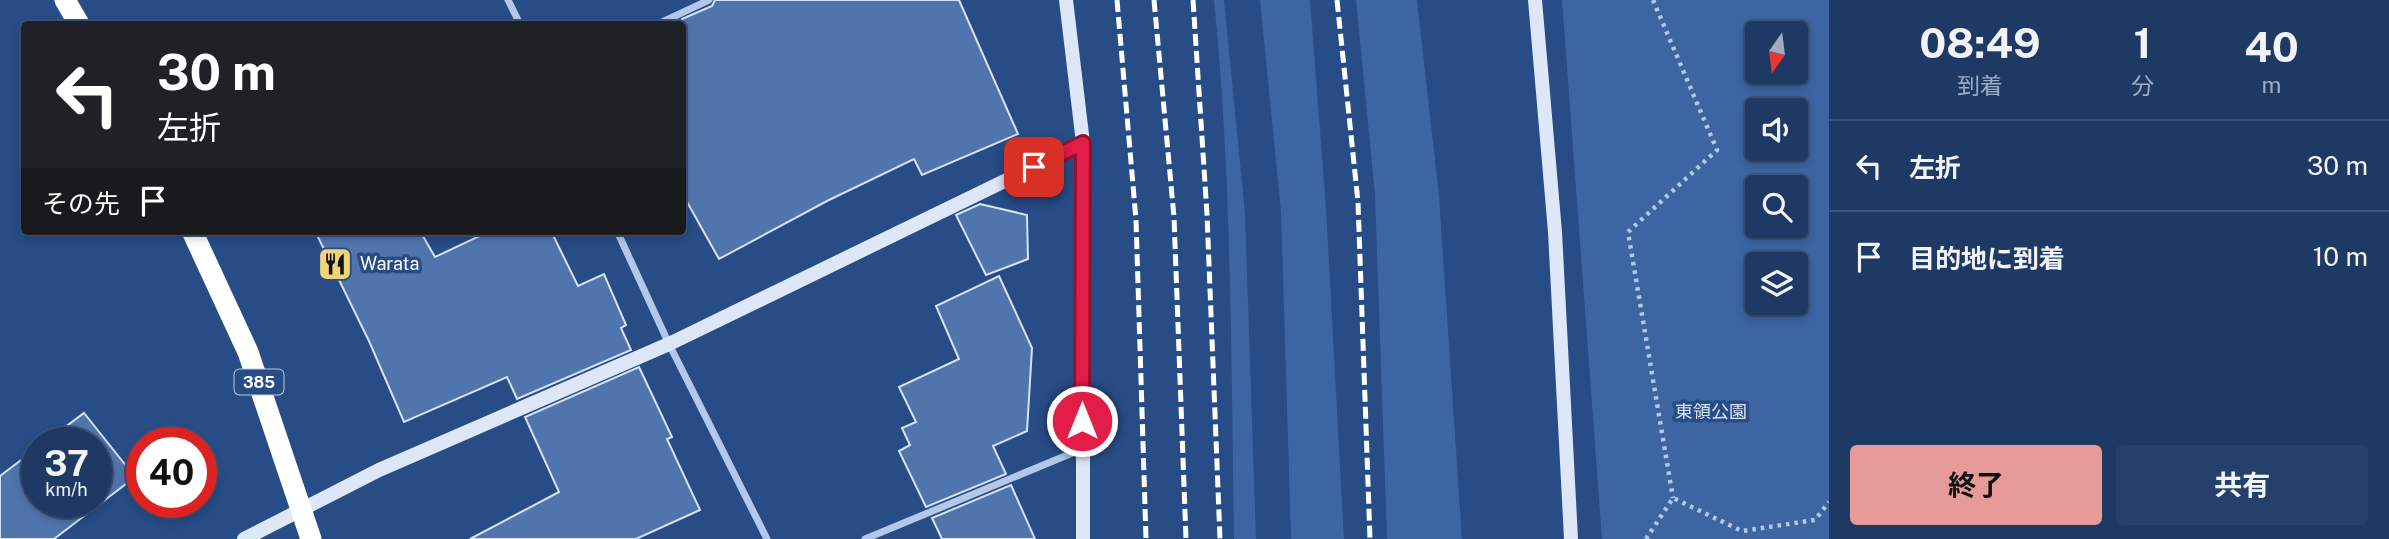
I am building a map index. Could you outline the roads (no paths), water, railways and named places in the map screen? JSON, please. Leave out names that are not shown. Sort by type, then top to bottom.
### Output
[{"type":"highway","points":[[65,0],[77,21]]},
{"type":"highway","name":"385","points":[[194,235],[248,352],[311,539]]},
{"type":"street","points":[[508,0],[518,21]]},
{"type":"street","points":[[664,21],[709,0]]},
{"type":"street","points":[[1066,0],[1083,143],[1083,539]]},
{"type":"street","points":[[1535,0],[1555,232],[1571,539]]},
{"type":"street","points":[[244,539],[395,463],[669,344],[1083,143]]},
{"type":"street","points":[[619,235],[669,344],[767,539]]},
{"type":"street","points":[[865,539],[1082,449]]},
{"type":"railway","points":[[1117,0],[1136,220],[1146,539]]},
{"type":"railway","points":[[1154,0],[1174,217],[1186,539]]},
{"type":"railway","points":[[1193,0],[1207,214],[1220,539]]},
{"type":"railway","points":[[1337,0],[1358,202],[1370,539]]},
{"type":"place","name":"Warata","points":[[335,264]]},
{"type":"park label","name":"東領公園","points":[[1711,412]]}]
